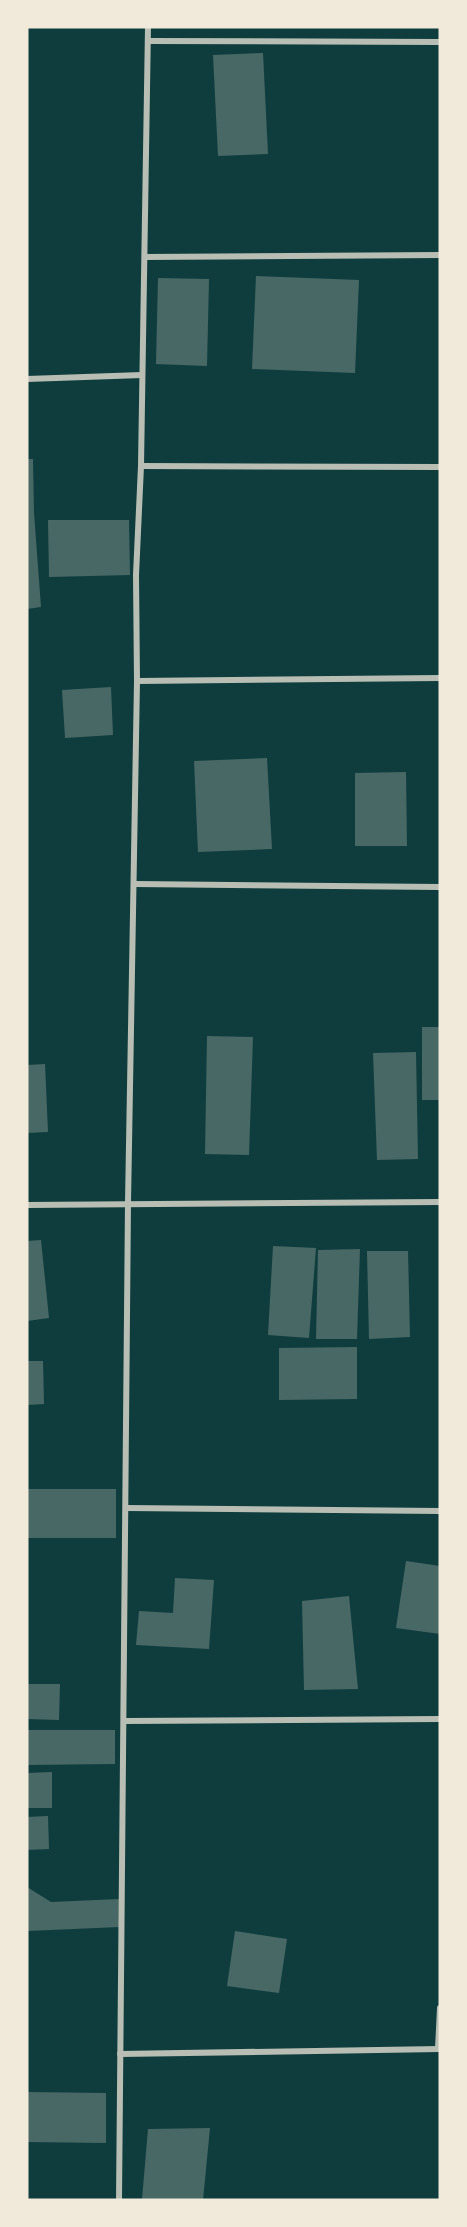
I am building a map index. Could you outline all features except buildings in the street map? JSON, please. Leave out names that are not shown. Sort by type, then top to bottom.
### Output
[{"type":"street","points":[[119,2200],[128,1203],[137,681],[136,575],[141,466],[148,27]]},
{"type":"street","points":[[148,41],[440,42]]},
{"type":"street","points":[[145,257],[440,255]]},
{"type":"street","points":[[27,380],[142,375]]},
{"type":"street","points":[[141,466],[440,467]]},
{"type":"street","points":[[137,681],[440,678]]},
{"type":"street","points":[[134,884],[440,887]]},
{"type":"street","points":[[27,1205],[440,1202]]},
{"type":"street","points":[[126,1508],[440,1511]]},
{"type":"street","points":[[124,1720],[440,1719]]},
{"type":"street","points":[[120,2054],[439,2049],[440,2008]]}]
